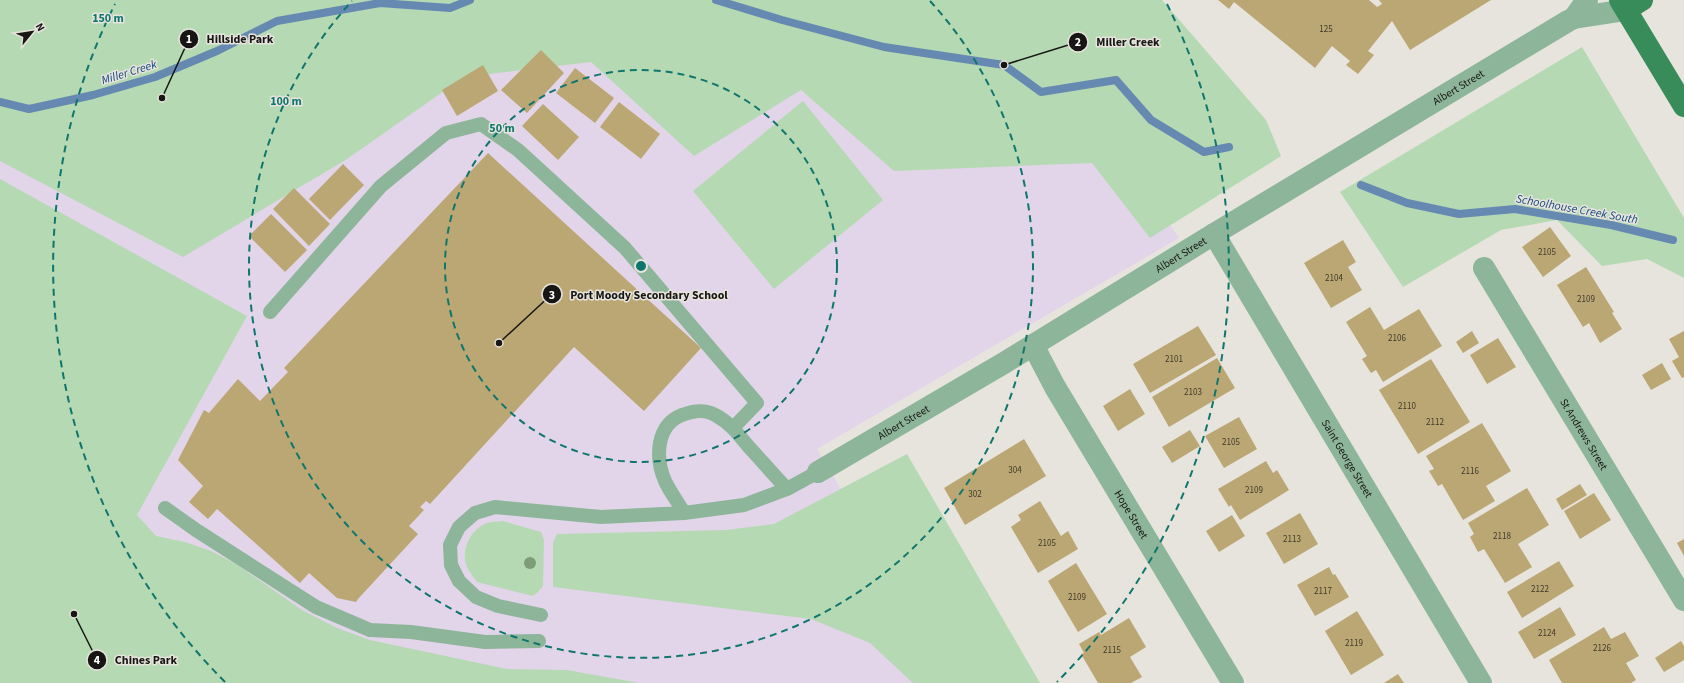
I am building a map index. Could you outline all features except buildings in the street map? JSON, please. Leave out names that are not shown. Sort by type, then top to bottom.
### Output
[{"type":"main road","points":[[1630,3],[1684,106]]},
{"type":"street","name":"Albert Street","points":[[1574,18],[1588,0]]},
{"type":"street","name":"Albert Street","points":[[818,472],[1033,345],[1214,234],[1574,18],[1630,3]]},
{"type":"street","name":"Saint George Street","points":[[1214,234],[1481,683]]},
{"type":"street","name":"St Andrews Street","points":[[1484,268],[1684,600]]},
{"type":"street","name":"Hope Street","points":[[1033,345],[1055,387],[1233,683]]},
{"type":"lane","points":[[270,312],[381,186],[446,133],[481,124],[518,150],[625,248],[757,404],[733,428]]},
{"type":"lane","points":[[684,513],[666,481],[660,465],[659,451],[662,436],[668,425],[678,416],[696,411],[707,411],[733,428],[787,489]]},
{"type":"lane","name":"Albert Street","points":[[541,615],[498,606],[476,597],[459,581],[451,565],[450,545],[459,527],[475,513],[495,507],[601,517],[684,513],[744,505],[787,489],[818,472]]},
{"type":"lane","points":[[165,508],[196,530],[316,607],[370,630],[411,632],[485,642],[539,642]]},
{"type":"shaded area","points":[[479,0],[1121,151],[1179,238],[817,449],[957,683],[294,683],[0,545],[0,127]]},
{"type":"green space","points":[[0,0],[1162,0],[1266,120],[1281,156],[1150,238],[1092,163],[894,171],[801,90],[694,156],[591,62],[464,77],[347,159],[183,257],[0,161]]},
{"type":"green space","points":[[1582,47],[1684,218],[1684,278],[1647,259],[1602,266],[1557,220],[1501,230],[1403,287],[1340,192]]},
{"type":"green space","points":[[803,101],[883,200],[774,289],[693,191]]},
{"type":"green space","points":[[0,179],[247,316],[137,515],[156,536],[185,542],[211,551],[236,564],[302,610],[337,628],[370,640],[507,669],[567,670],[639,683],[0,683]]},
{"type":"green space","points":[[907,454],[1040,683],[913,683],[870,643],[811,619],[553,587],[553,543],[557,534],[726,530],[774,524]]},
{"type":"green space","points":[[503,521],[541,532],[544,540],[543,586],[533,596],[477,582],[468,569],[465,556],[471,536],[476,530],[487,523]]},
{"type":"waterway","name":"Miller Creek","points":[[0,102],[29,109],[93,95],[155,77],[217,51],[277,21],[380,3],[450,8],[470,0]]},
{"type":"waterway","name":"Miller Creek","points":[[716,0],[782,20],[884,47],[1004,65],[1041,92],[1116,80],[1151,120],[1204,152],[1229,147]]},
{"type":"waterway","name":"Schoolhouse Creek South","points":[[1361,185],[1407,203],[1459,214],[1515,209],[1611,225],[1673,240]]},
{"type":"place","name":"Miller Creek","points":[[1004,65]]},
{"type":"place","name":"Hillside Park","points":[[162,98]]},
{"type":"place","name":"Port Moody Secondary School","points":[[499,343]]},
{"type":"place","name":"Chines Park","points":[[74,614]]}]
